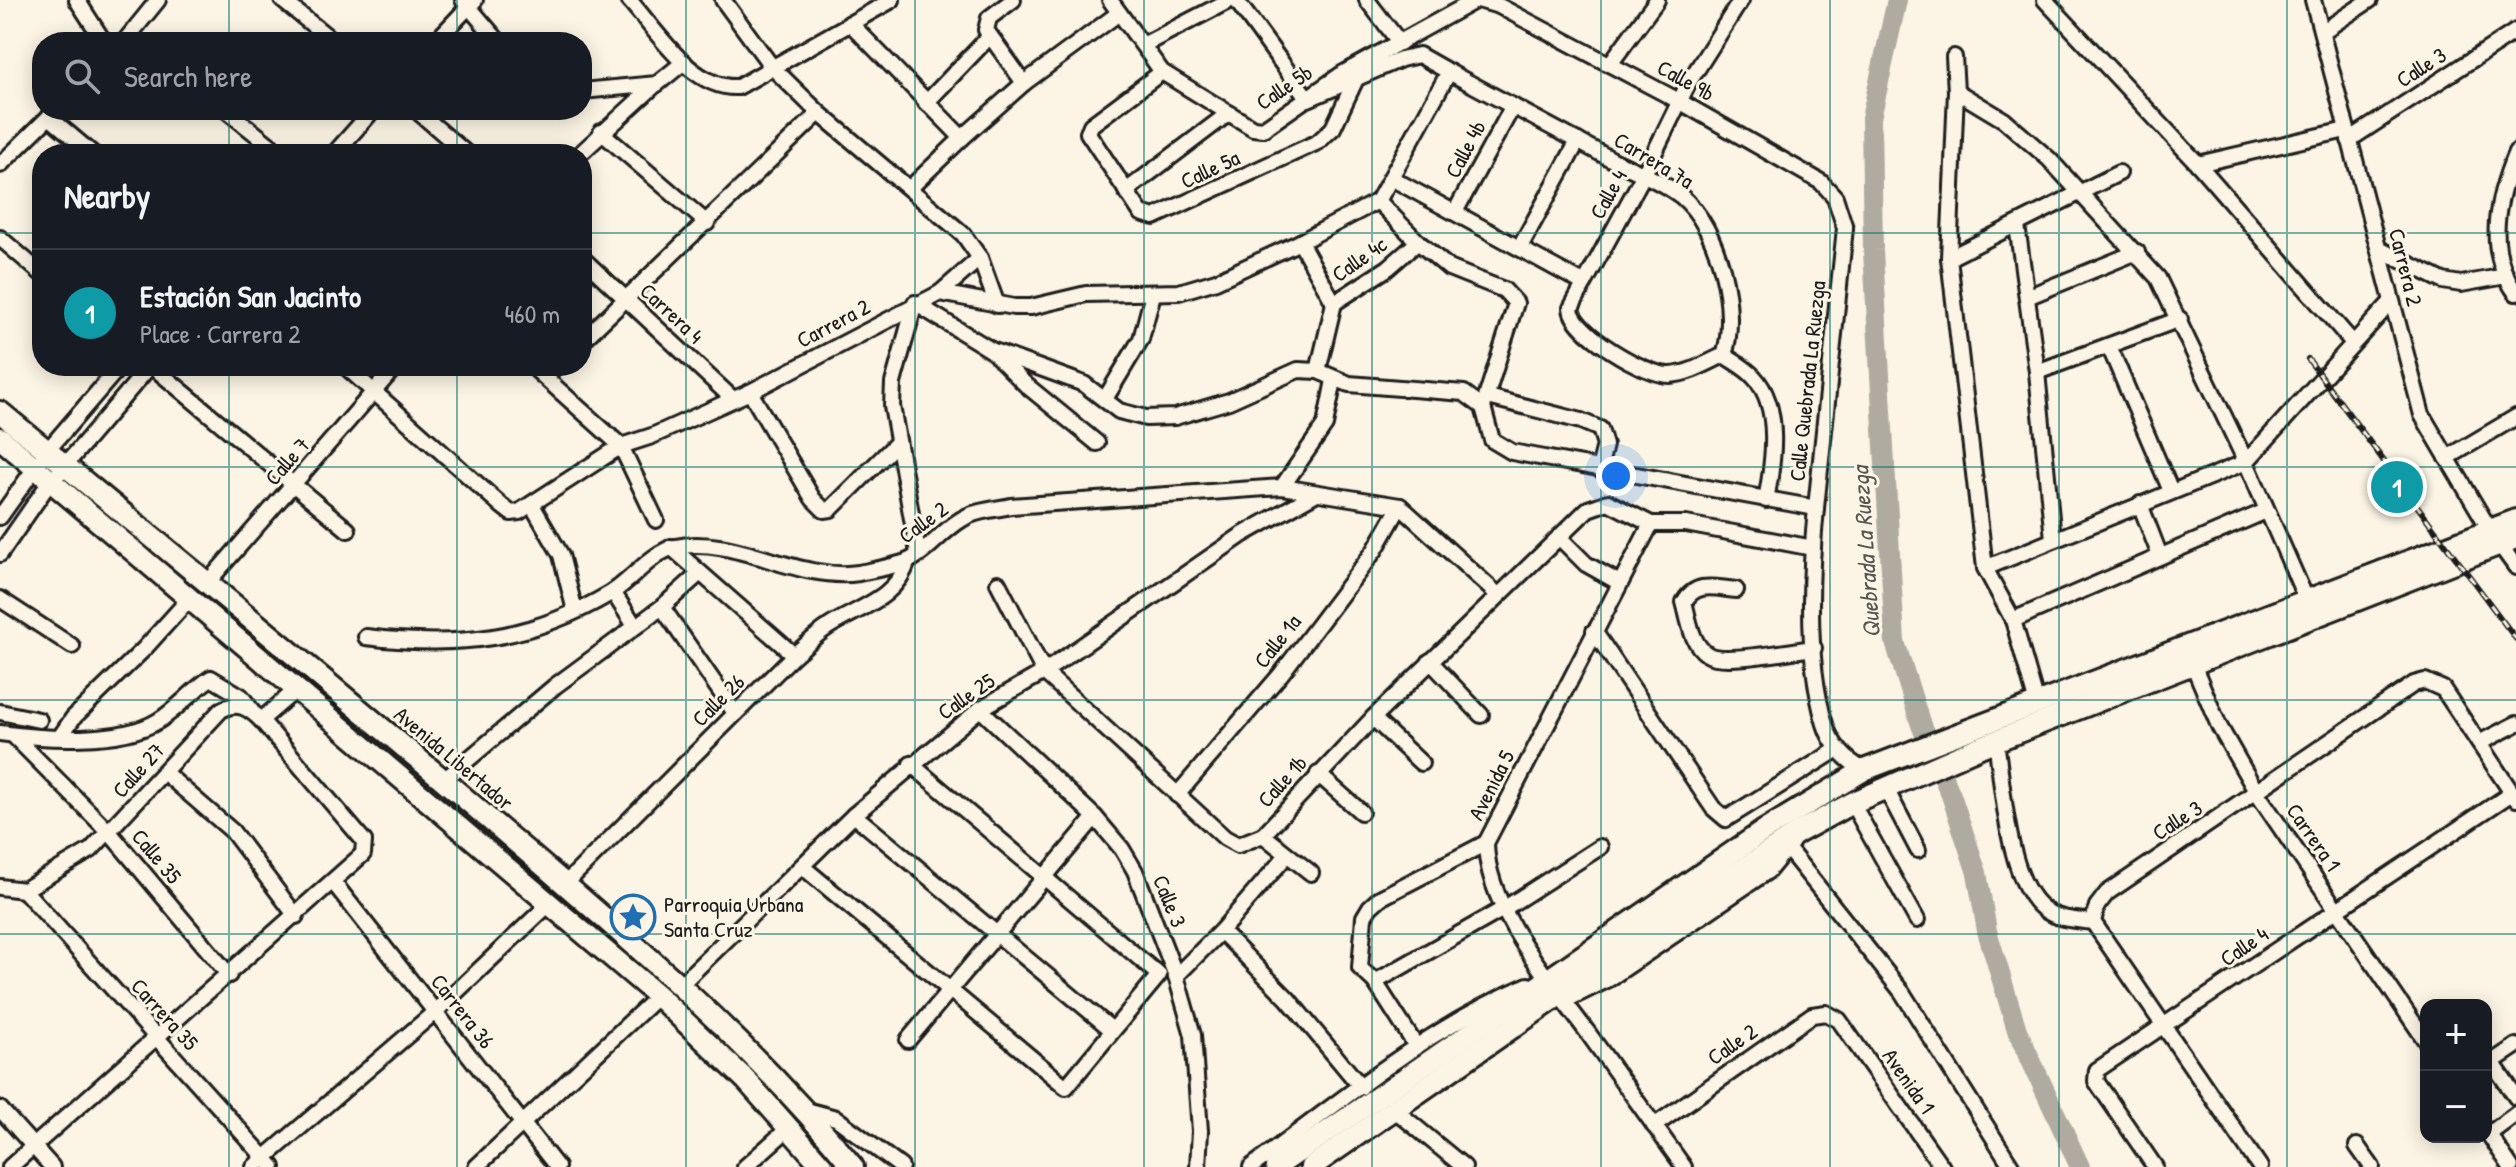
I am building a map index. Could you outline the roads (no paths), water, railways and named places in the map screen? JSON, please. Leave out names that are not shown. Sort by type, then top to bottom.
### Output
[{"type":"main road","name":"Avenida Libertador","points":[[0,412],[41,459],[208,582],[681,984],[763,1063],[853,1167]]},
{"type":"main road","name":"Avenida Libertador","points":[[0,438],[41,459]]},
{"type":"main road","name":"Avenida Libertador","points":[[58,473],[190,598],[658,996],[790,1127],[823,1167]]},
{"type":"main road","points":[[1311,1167],[1557,993],[1765,830],[1864,770],[1973,726],[2189,655],[2502,538],[2516,520]]},
{"type":"main road","points":[[1276,1167],[1557,993],[1852,803],[2307,601],[2502,538]]},
{"type":"street","points":[[77,0],[98,32]]},
{"type":"street","points":[[137,32],[158,0]]},
{"type":"street","points":[[282,0],[322,32]]},
{"type":"street","points":[[629,0],[684,62],[707,81],[724,88],[738,87],[892,0]]},
{"type":"street","points":[[723,0],[772,67],[819,113],[963,234],[980,258],[997,305]]},
{"type":"street","points":[[1013,0],[989,18],[989,37],[1024,83]]},
{"type":"street","points":[[1143,45],[1230,0]]},
{"type":"street","points":[[1236,0],[1308,99]]},
{"type":"street","points":[[1367,0],[1400,43]]},
{"type":"street","name":"Calle 5b","points":[[1126,191],[1229,113],[1253,128],[1263,129],[1342,74],[1477,0]]},
{"type":"street","name":"Calle 9b","points":[[1477,0],[1499,6],[1610,64],[1821,182],[1835,197],[1845,228]]},
{"type":"street","points":[[1610,64],[1657,0]]},
{"type":"street","name":"Calle 4","points":[[1583,283],[1643,176],[1679,101],[1741,0]]},
{"type":"street","points":[[2045,0],[2198,164],[2353,343]]},
{"type":"street","name":"Carrera 2","points":[[2313,0],[2422,415],[2447,458],[2502,538],[2516,567]]},
{"type":"street","points":[[2322,32],[2370,0]]},
{"type":"street","points":[[443,32],[468,3],[491,32]]},
{"type":"street","points":[[910,188],[962,138],[1114,6],[1162,72],[1229,113]]},
{"type":"street","points":[[850,23],[962,138]]},
{"type":"street","name":"Calle 3","points":[[2348,135],[2516,31]]},
{"type":"street","points":[[926,103],[989,37]]},
{"type":"street","name":"Carrera 7a","points":[[1308,99],[1419,55],[1682,197],[1708,231],[1719,259],[1730,338],[1724,355]]},
{"type":"street","points":[[1954,57],[1956,91],[1949,258],[1985,568],[2013,620],[2037,704]]},
{"type":"street","points":[[590,144],[684,62]]},
{"type":"street","name":"Calle 5a","points":[[1162,72],[1091,125],[1088,133],[1141,213],[1161,216],[1318,142],[1333,128],[1355,81]]},
{"type":"street","points":[[940,293],[997,305],[1031,307],[1108,293],[1179,292],[1216,281],[1378,201],[1393,179],[1449,72]]},
{"type":"street","points":[[592,90],[657,84]]},
{"type":"street","points":[[1956,91],[2004,120],[2082,192],[2158,278],[2246,462],[2307,601]]},
{"type":"street","name":"Calle 4b","points":[[1455,212],[1513,106]]},
{"type":"street","points":[[592,331],[819,113]]},
{"type":"street","points":[[0,165],[46,120]]},
{"type":"street","points":[[60,120],[83,144]]},
{"type":"street","points":[[238,120],[268,144]]},
{"type":"street","points":[[343,144],[364,120]]},
{"type":"street","points":[[428,120],[455,144]]},
{"type":"street","points":[[601,132],[707,223]]},
{"type":"street","points":[[2198,164],[2348,135]]},
{"type":"street","points":[[1520,247],[1578,141]]},
{"type":"street","points":[[2516,152],[2499,194],[2496,236],[2506,276],[2516,293]]},
{"type":"street","points":[[1949,258],[2119,173]]},
{"type":"street","points":[[1393,179],[1583,283],[1571,308],[1571,317],[1615,352],[1649,370],[1667,375],[1685,372],[1724,355],[1757,380],[1766,401],[1774,436],[1766,500]]},
{"type":"street","points":[[2499,194],[2516,196]]},
{"type":"street","name":"Calle 4c","points":[[1300,242],[1334,303],[1388,268],[1418,242],[1378,201]]},
{"type":"street","points":[[2017,225],[2037,372],[2053,539]]},
{"type":"street","name":"Calle Quebrada La Ruezga","points":[[1485,402],[1492,440],[1499,447],[1599,469],[1816,508],[1845,228]]},
{"type":"street","points":[[0,238],[32,265]]},
{"type":"street","points":[[1418,242],[1449,268],[1504,290],[1516,303],[1485,402]]},
{"type":"street","points":[[2379,249],[2443,281],[2461,284],[2506,276]]},
{"type":"street","points":[[2027,297],[2137,252]]},
{"type":"street","points":[[940,293],[980,258]]},
{"type":"street","name":"Carrera 4","points":[[592,268],[733,399]]},
{"type":"street","name":"Carrera 2","points":[[532,505],[621,446],[652,436],[750,392],[915,303],[940,293]]},
{"type":"street","points":[[1105,399],[1141,339],[1153,294]]},
{"type":"street","points":[[1985,568],[2246,462],[2391,302]]},
{"type":"street","points":[[913,557],[892,406],[893,383],[915,303],[991,350],[1064,375],[1130,416],[1175,417],[1229,401],[1298,370],[1318,371],[1349,384],[1464,393],[1485,402],[1581,421],[1600,429],[1605,445],[1599,469]]},
{"type":"street","points":[[1318,371],[1334,303]]},
{"type":"street","points":[[2037,372],[2180,319]]},
{"type":"street","points":[[2109,346],[2171,491]]},
{"type":"street","points":[[991,350],[1026,385],[1097,443]]},
{"type":"street","points":[[0,517],[41,459],[112,376]]},
{"type":"street","points":[[0,554],[58,473],[142,376]]},
{"type":"street","points":[[163,376],[297,484],[348,530]]},
{"type":"street","points":[[357,376],[511,513],[532,505],[561,555],[575,611]]},
{"type":"street","name":"Calle 7","points":[[208,582],[297,484],[388,376]]},
{"type":"street","points":[[545,377],[621,446],[656,520]]},
{"type":"street","points":[[1282,487],[1325,425],[1334,380]]},
{"type":"street","points":[[750,392],[813,499],[824,510],[831,509],[898,442]]},
{"type":"street","points":[[2447,458],[2516,417]]},
{"type":"street","name":"Calle 2","points":[[671,547],[700,545],[818,575],[859,573],[913,557],[970,515],[1011,506],[1282,487],[1400,506]]},
{"type":"street","name":"Calle 25","points":[[681,984],[854,815],[980,709],[1044,672],[1242,535],[1315,494]]},
{"type":"street","name":"Calle 1b","points":[[998,583],[1044,672],[1177,795],[1238,845],[1250,843],[1263,835],[1318,774],[1430,661],[1599,502],[1619,505],[1651,524]]},
{"type":"street","points":[[2140,504],[2160,556]]},
{"type":"street","points":[[1400,506],[1498,595]]},
{"type":"street","name":"Calle 1a","points":[[1177,795],[1281,674],[1375,550],[1400,506]]},
{"type":"street","points":[[1816,508],[1813,548],[1814,648],[1825,724],[1838,749],[1864,770]]},
{"type":"street","points":[[2013,620],[2266,511]]},
{"type":"street","points":[[1651,524],[1686,524],[1813,548]]},
{"type":"street","name":"Avenida 5","points":[[1651,524],[1618,582],[1486,843],[1487,864],[1505,908],[1557,993],[1684,1167]]},
{"type":"street","points":[[1559,537],[1586,564],[1618,582]]},
{"type":"street","points":[[366,637],[426,644],[483,640],[575,611],[613,592],[671,547],[794,655]]},
{"type":"street","name":"Calle 26","points":[[565,884],[794,655],[827,628],[893,589],[903,578],[913,557]]},
{"type":"street","points":[[444,780],[555,686],[662,607],[700,573]]},
{"type":"street","points":[[1736,590],[1699,586],[1689,593],[1684,602],[1696,642],[1705,654],[1725,658],[1814,648]]},
{"type":"street","points":[[613,592],[635,626]]},
{"type":"street","points":[[60,737],[73,718],[144,649],[190,598]]},
{"type":"street","points":[[0,599],[72,646]]},
{"type":"street","points":[[662,607],[735,713]]},
{"type":"street","points":[[1594,631],[1713,808],[1726,819],[1838,749]]},
{"type":"street","name":"Carrera 1","points":[[2189,655],[2219,726],[2257,793],[2420,1032]]},
{"type":"street","points":[[1430,661],[1481,715]]},
{"type":"street","points":[[7,734],[104,736],[150,726],[211,678],[241,696],[364,841],[363,854],[333,882],[158,1040],[10,1167]]},
{"type":"street","name":"Calle 3","points":[[2093,922],[2097,906],[2107,893],[2414,684],[2425,681],[2443,689],[2514,796]]},
{"type":"street","points":[[256,715],[297,689]]},
{"type":"street","name":"Calle 27","points":[[24,890],[91,850],[110,833],[221,710],[231,704],[256,715]]},
{"type":"street","name":"Calle 3","points":[[980,709],[1095,817],[1122,849],[1135,871],[1176,976],[1193,1035],[1200,1131],[1198,1167]]},
{"type":"street","points":[[0,712],[39,720]]},
{"type":"street","points":[[1373,718],[1421,763]]},
{"type":"street","points":[[2479,743],[2516,724]]},
{"type":"street","name":"Calle 35","points":[[7,734],[110,833],[229,975]]},
{"type":"street","points":[[1988,744],[2012,843],[2033,898],[2045,911],[2064,918],[2093,922],[2260,1167]]},
{"type":"street","points":[[803,867],[1066,1087],[1111,1029],[1159,975],[911,764]]},
{"type":"street","points":[[165,773],[232,831],[269,875],[296,916]]},
{"type":"street","points":[[1318,774],[1361,812]]},
{"type":"street","points":[[1885,787],[1918,850]]},
{"type":"street","name":"Calle 4","points":[[2155,1167],[2095,1075],[2102,1066],[2514,796]]},
{"type":"street","points":[[1852,803],[1917,920]]},
{"type":"street","points":[[854,815],[1111,1029]]},
{"type":"street","points":[[908,1040],[1095,817]]},
{"type":"street","points":[[1263,835],[1311,873]]},
{"type":"street","points":[[1793,840],[1902,992],[2012,1167]]},
{"type":"street","points":[[1416,1046],[1375,982],[1360,968],[1364,917],[1380,898],[1486,843]]},
{"type":"street","points":[[1375,982],[1505,908],[1600,847]]},
{"type":"street","points":[[1176,976],[1221,931],[1287,855]]},
{"type":"street","name":"Carrera 36","points":[[333,882],[557,1167]]},
{"type":"street","points":[[0,887],[24,890]]},
{"type":"street","name":"Carrera 35","points":[[24,890],[264,1164]]},
{"type":"street","points":[[264,1164],[436,1011],[550,903]]},
{"type":"street","points":[[1221,931],[1288,999],[1361,1087]]},
{"type":"street","points":[[1251,1167],[1416,1046],[1485,1004],[1536,982],[1557,993]]},
{"type":"street","points":[[476,1167],[658,996]]},
{"type":"street","name":"Calle 2","points":[[1654,1126],[1812,1015],[1826,1013],[1839,1020]]},
{"type":"street","name":"Avenida 1","points":[[1839,1020],[1942,1167]]},
{"type":"street","points":[[2492,1062],[2516,1046]]},
{"type":"street","points":[[2492,1068],[2516,1097]]},
{"type":"street","points":[[0,1109],[52,1167]]},
{"type":"street","points":[[806,1110],[836,1118],[901,1167]]},
{"type":"street","points":[[1395,1110],[1464,1167]]},
{"type":"street","points":[[2492,1129],[2516,1114]]},
{"type":"street","points":[[745,1167],[790,1127]]},
{"type":"street","points":[[2492,1138],[2511,1167]]},
{"type":"street","points":[[2357,1146],[2372,1167]]},
{"type":"waterway","name":"Quebrada La Ruezga","points":[[1897,0],[1871,118],[1873,251],[1895,642],[1921,725],[1951,795],[1977,873],[1987,931],[2017,1030],[2080,1167]]},
{"type":"railway","points":[[2308,359],[2516,639]]},
{"type":"place","name":"Estación San Jacinto","points":[[2397,487]]},
{"type":"place","name":"Parroquia Urbana Santa Cruz","points":[[633,917]]}]
